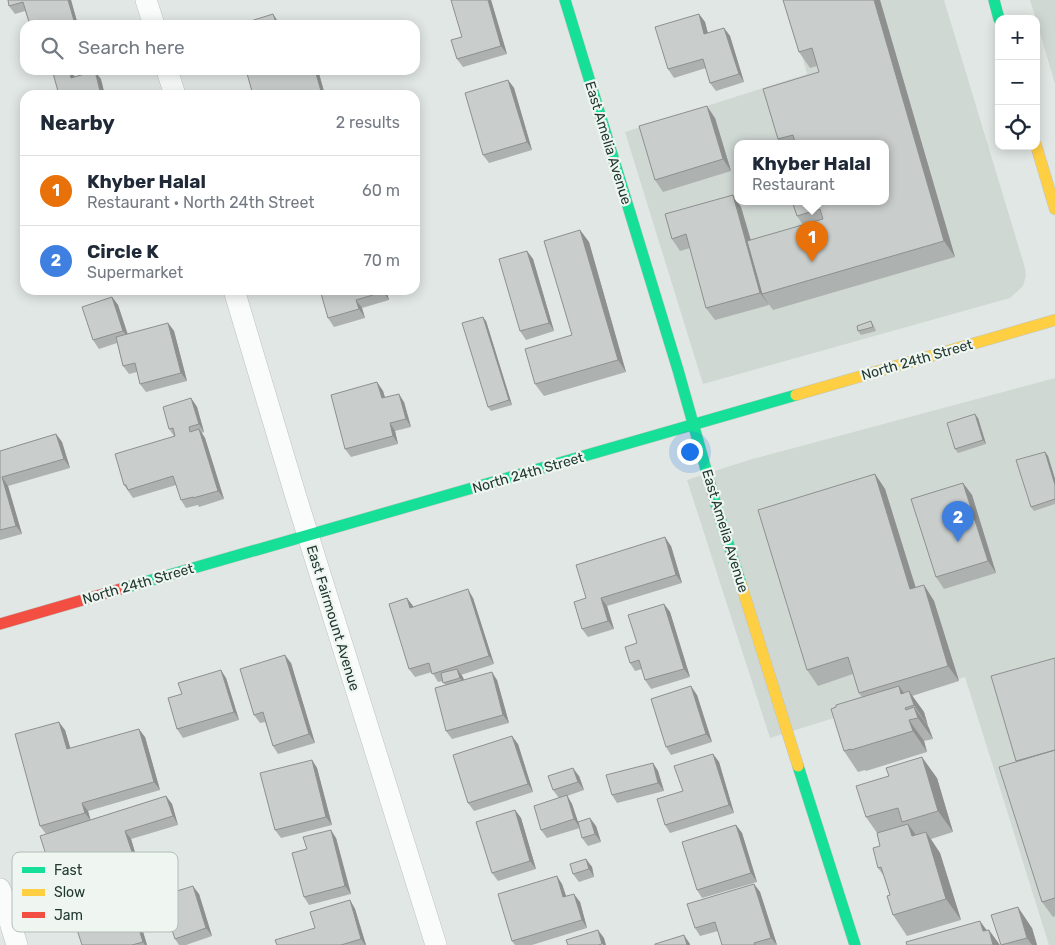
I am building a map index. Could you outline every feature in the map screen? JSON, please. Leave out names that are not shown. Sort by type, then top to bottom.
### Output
[{"type":"main road","name":"East Amelia Avenue","points":[[566,0],[608,144],[678,370],[716,505],[854,945]]},
{"type":"main road","points":[[994,0],[998,15]]},
{"type":"main road","points":[[1037,150],[1055,209]]},
{"type":"main road","name":"North 24th Street","points":[[0,624],[1055,320]]},
{"type":"street","points":[[146,0],[152,20]]},
{"type":"street","points":[[169,75],[174,90]]},
{"type":"street","name":"East Fairmount Avenue","points":[[236,295],[308,536],[436,945]]},
{"type":"street","points":[[0,890],[12,927]]},
{"type":"street","points":[[14,932],[18,945]]},
{"type":"shaded area","points":[[787,0],[944,0],[1025,268],[1026,276],[1023,286],[1010,298],[703,384],[625,132],[807,74]]},
{"type":"shaded area","points":[[1030,0],[1055,0],[1055,84],[1040,33],[1040,15],[1035,15]]},
{"type":"shaded area","points":[[1055,378],[1055,945],[1049,945],[965,677],[770,738],[687,480],[749,460]]},
{"type":"building","points":[[8,0],[68,0],[74,20],[28,20],[23,2],[9,6]]},
{"type":"building","points":[[451,0],[488,0],[501,46],[457,59],[451,40],[462,37]]},
{"type":"building","points":[[783,0],[874,0],[944,241],[762,294],[747,241],[823,219],[820,209],[797,216],[793,205],[889,205],[889,140],[794,140],[793,135],[778,139],[763,89],[819,72],[812,48],[799,52]]},
{"type":"building","points":[[273,14],[275,20],[254,20]]},
{"type":"building","points":[[699,14],[704,34],[724,28],[739,74],[710,83],[703,59],[668,69],[655,27]]},
{"type":"building","points":[[54,75],[70,75],[71,78],[81,75],[96,75],[100,90],[58,90]]},
{"type":"building","points":[[247,75],[316,75],[321,90],[252,90]]},
{"type":"building","points":[[508,80],[527,142],[483,155],[465,93]]},
{"type":"building","points":[[707,106],[723,159],[655,180],[639,126]]},
{"type":"building","points":[[733,195],[734,205],[736,205],[760,293],[706,308],[686,234],[672,239],[665,214]]},
{"type":"building","points":[[580,230],[618,360],[535,384],[525,349],[572,335],[544,241]]},
{"type":"building","points":[[527,251],[549,323],[520,331],[499,259]]},
{"type":"building","points":[[321,295],[373,295],[356,300],[359,309],[328,318]]},
{"type":"building","points":[[112,297],[123,331],[93,340],[82,307]]},
{"type":"building","points":[[483,317],[509,400],[488,407],[462,323]]},
{"type":"building","points":[[871,321],[873,327],[858,331],[857,326]]},
{"type":"building","points":[[168,323],[181,373],[140,384],[135,363],[123,366],[116,337]]},
{"type":"building","points":[[377,382],[382,398],[399,394],[406,419],[390,423],[393,436],[345,449],[331,395]]},
{"type":"building","points":[[191,398],[199,424],[189,427],[190,432],[199,429],[218,491],[181,500],[173,476],[128,490],[126,485],[124,485],[115,454],[175,436],[173,428],[169,429],[163,407]]},
{"type":"building","points":[[975,414],[983,440],[955,449],[947,423]]},
{"type":"building","points":[[56,434],[64,459],[2,477],[16,526],[0,530],[0,451]]},
{"type":"building","points":[[1045,452],[1055,485],[1055,499],[1031,507],[1016,460]]},
{"type":"building","points":[[875,474],[910,589],[924,585],[948,666],[859,693],[848,657],[807,670],[758,510]]},
{"type":"building","points":[[963,483],[988,561],[936,577],[911,499]]},
{"type":"building","points":[[665,537],[676,575],[601,598],[608,621],[582,629],[574,602],[586,598],[576,565]]},
{"type":"building","points":[[468,589],[489,656],[432,674],[429,663],[409,669],[389,604],[407,598],[410,608]]},
{"type":"building","points":[[664,604],[684,669],[645,680],[639,660],[630,663],[625,647],[637,643],[628,615]]},
{"type":"building","points":[[285,655],[309,734],[273,746],[263,712],[254,715],[240,669]]},
{"type":"building","points":[[1055,658],[1055,750],[1016,761],[991,676]]},
{"type":"building","points":[[457,669],[460,678],[443,683],[441,673]]},
{"type":"building","points":[[221,670],[234,712],[177,729],[168,698],[182,694],[178,683]]},
{"type":"building","points":[[492,672],[503,715],[446,731],[435,688]]},
{"type":"building","points":[[691,686],[706,734],[666,747],[651,699]]},
{"type":"building","points":[[899,686],[901,694],[909,691],[914,705],[905,708],[906,710],[914,707],[918,718],[909,720],[913,731],[844,751],[831,709],[836,707],[836,705]]},
{"type":"building","points":[[59,722],[67,749],[139,729],[154,782],[82,803],[85,813],[40,826],[15,734]]},
{"type":"building","points":[[512,736],[528,784],[468,803],[453,755]]},
{"type":"building","points":[[1055,750],[1055,898],[1042,902],[999,767]]},
{"type":"building","points":[[713,754],[729,805],[665,825],[657,799],[683,791],[674,766]]},
{"type":"building","points":[[922,757],[938,811],[902,822],[898,808],[866,817],[856,786],[889,776],[886,768]]},
{"type":"building","points":[[312,760],[326,817],[275,830],[260,773]]},
{"type":"building","points":[[653,763],[658,783],[612,795],[606,775]]},
{"type":"building","points":[[573,768],[578,782],[553,790],[548,776]]},
{"type":"building","points":[[567,795],[574,819],[541,830],[534,806]]},
{"type":"building","points":[[166,796],[173,816],[125,831],[132,852],[45,852],[40,836]]},
{"type":"building","points":[[515,810],[530,861],[492,873],[476,822]]},
{"type":"building","points":[[590,818],[595,834],[582,838],[578,822]]},
{"type":"building","points":[[908,824],[912,836],[926,832],[946,899],[893,915],[887,896],[890,895],[881,867],[878,868],[873,848],[880,846],[877,833]]},
{"type":"building","points":[[736,825],[751,873],[697,890],[682,842]]},
{"type":"building","points":[[331,830],[345,886],[304,897],[292,853],[307,849],[303,837]]},
{"type":"building","points":[[586,859],[589,869],[573,874],[570,864]]},
{"type":"building","points":[[557,876],[563,897],[574,894],[582,920],[512,941],[498,894]]},
{"type":"building","points":[[754,884],[771,938],[754,943],[755,945],[722,945],[715,922],[695,928],[687,904]]},
{"type":"building","points":[[193,886],[206,928],[175,939],[173,932],[178,932],[178,891]]},
{"type":"building","points":[[350,900],[361,939],[341,945],[277,945],[275,940],[315,928],[310,912]]},
{"type":"building","points":[[1018,907],[1027,938],[1001,945],[991,915]]},
{"type":"building","points":[[980,921],[983,931],[989,930],[993,945],[907,945],[906,942]]},
{"type":"building","points":[[598,930],[602,944],[568,945],[566,940]]},
{"type":"building","points":[[78,932],[140,932],[143,942],[132,945],[82,945]]},
{"type":"building","points":[[684,935],[687,945],[655,945],[655,944]]},
{"type":"traffic: fast","points":[[565,0],[741,584]]},
{"type":"traffic: fast","points":[[994,0],[998,15]]},
{"type":"traffic: fast","points":[[124,588],[796,395]]},
{"type":"traffic: fast","points":[[798,766],[855,945]]},
{"type":"traffic: slow","points":[[1037,150],[1055,209]]},
{"type":"traffic: slow","points":[[796,395],[1055,320]]},
{"type":"traffic: slow","points":[[741,584],[798,766]]},
{"type":"traffic: jam","points":[[0,624],[124,588]]},
{"type":"place","name":"Khyber Halal","points":[[812,262]]},
{"type":"place","name":"Circle K","points":[[958,542]]}]
